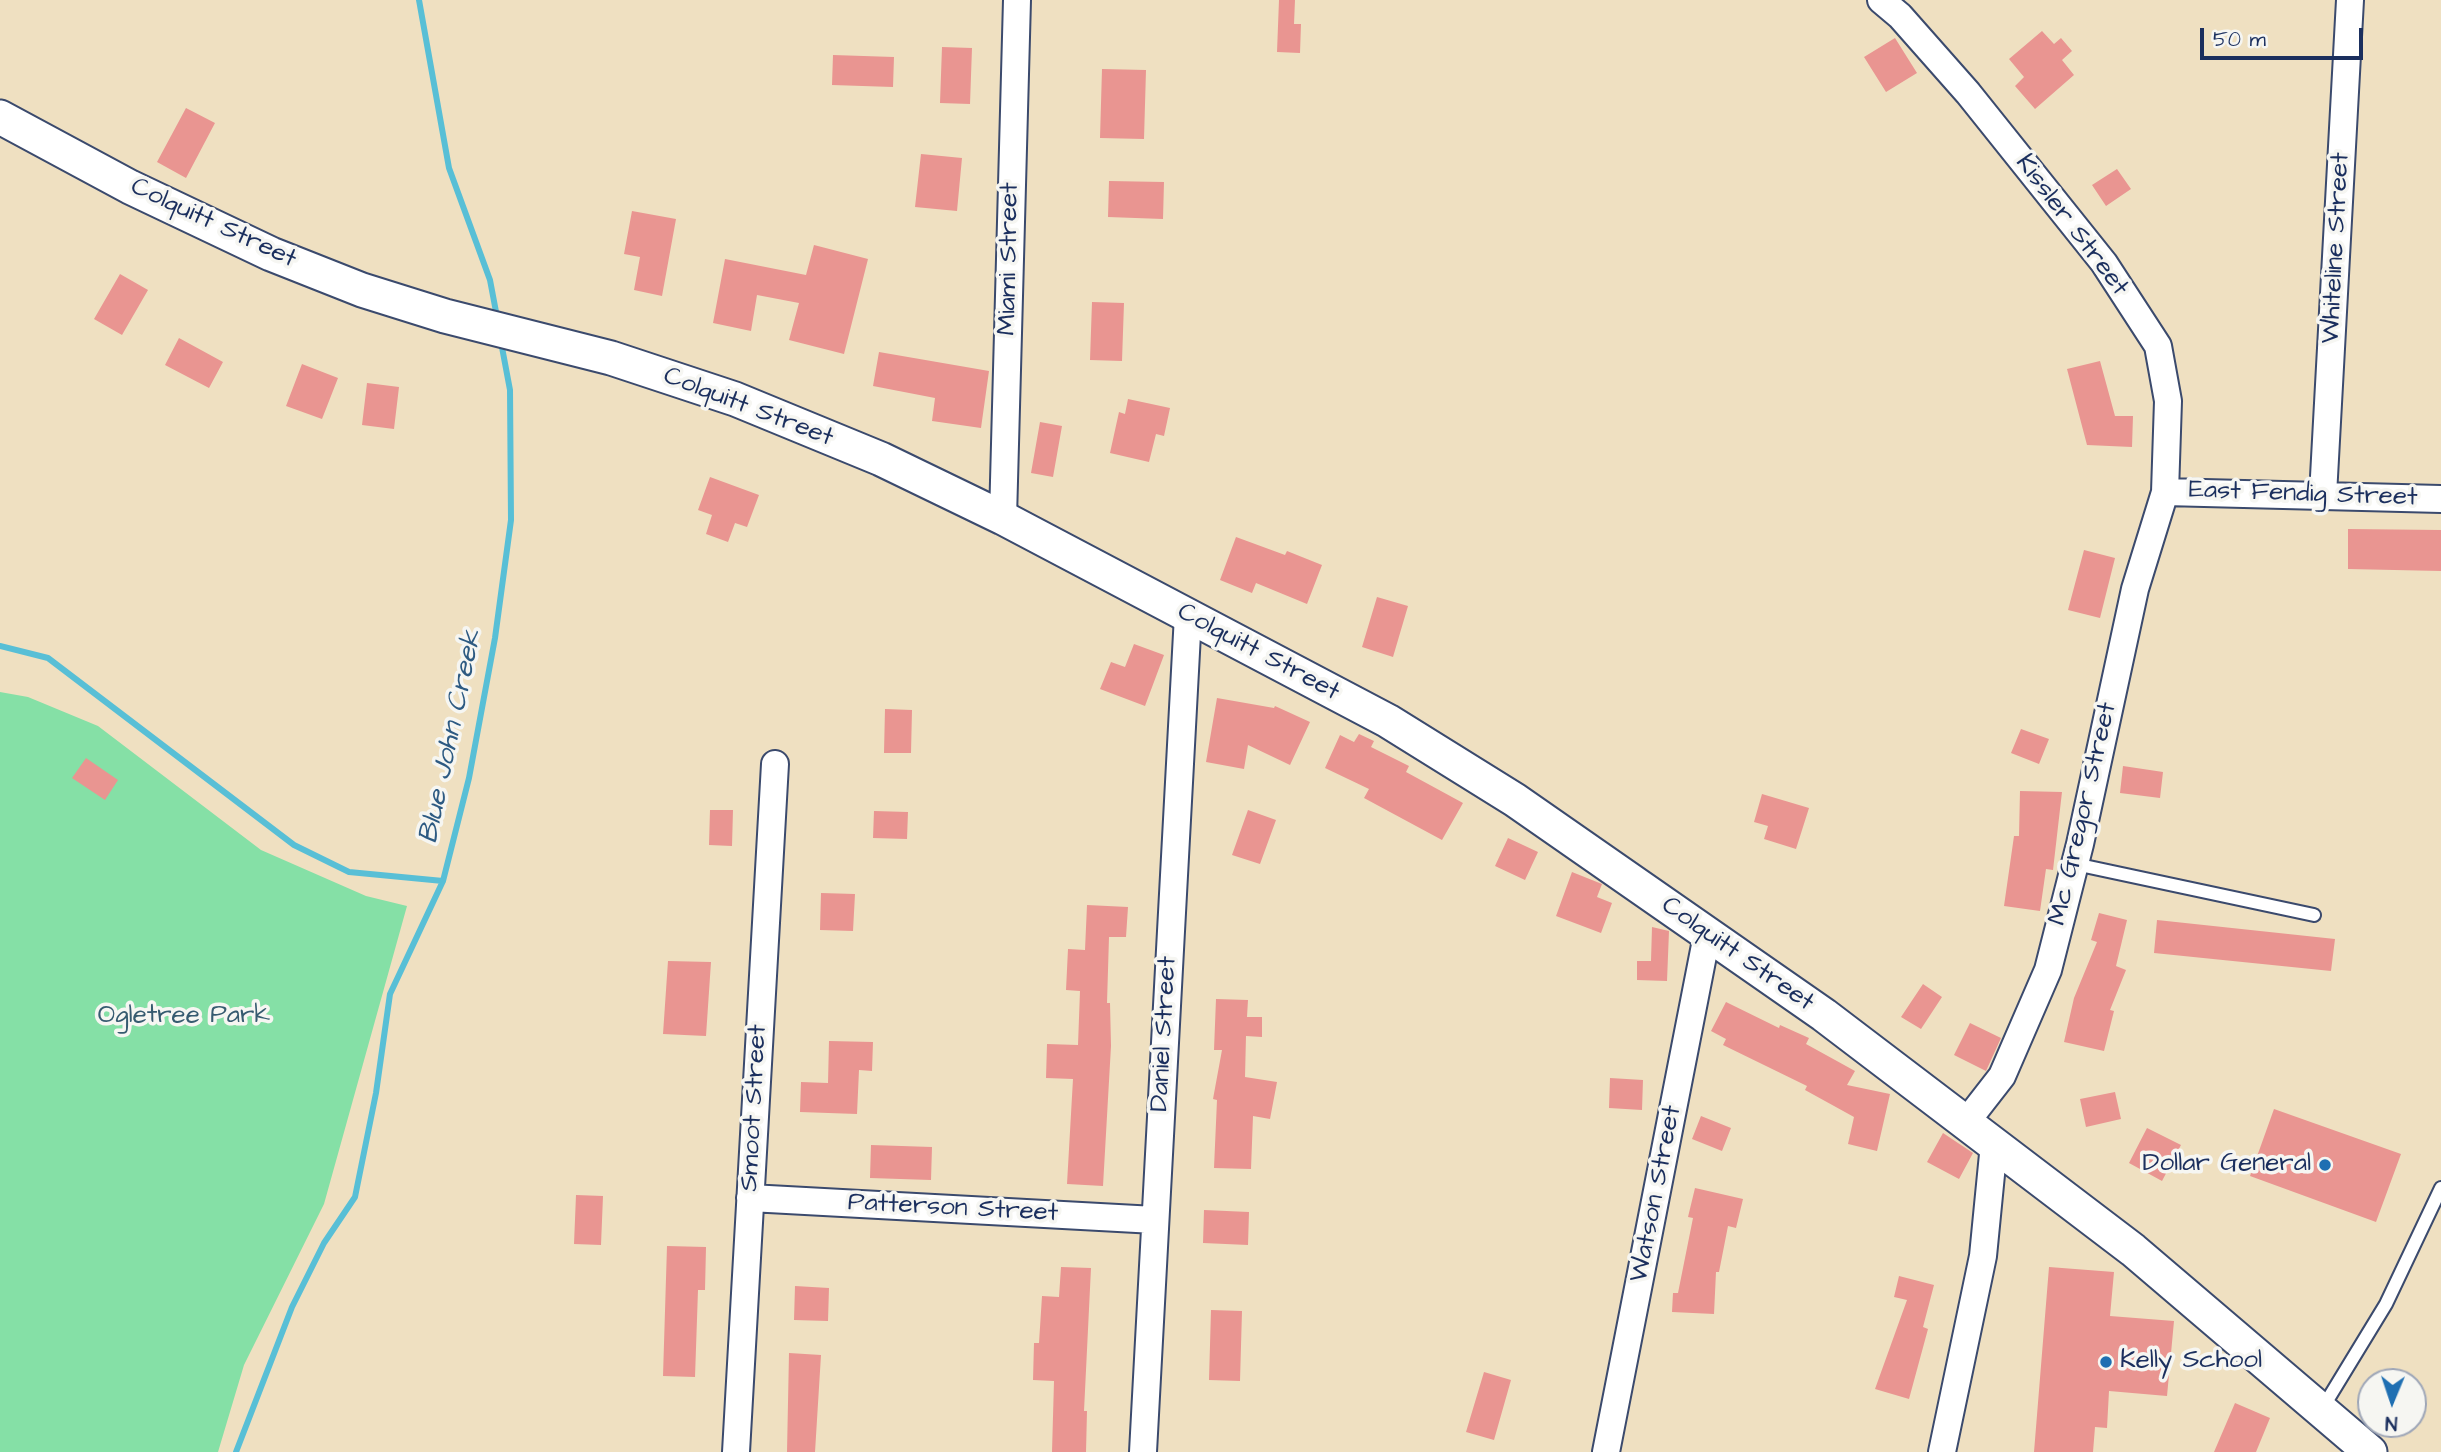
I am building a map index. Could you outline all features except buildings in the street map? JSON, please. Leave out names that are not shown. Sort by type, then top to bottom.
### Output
[{"type":"street","name":"Miami Street","points":[[1003,518],[1017,0]]},
{"type":"street","name":"Kissler Street","points":[[1881,0],[1900,16],[1968,93],[2055,201],[2104,263],[2158,346],[2168,401],[2165,492]]},
{"type":"street","name":"Whiteline Street","points":[[2323,495],[2350,0]]},
{"type":"street","name":"Colquitt Street","points":[[0,117],[130,187],[271,254],[398,301],[611,358],[734,399],[881,459],[1003,518],[1388,721],[1515,800],[1824,1015],[1967,1121],[2133,1250],[2370,1452]]},
{"type":"street","name":"East Fendig Street","points":[[2165,492],[2441,499]]},
{"type":"street","name":"Mc Gregor Street","points":[[1967,1121],[2002,1076],[2048,970],[2075,864],[2135,589],[2165,492]]},
{"type":"street","name":"Daniel Street","points":[[1143,1452],[1188,615]]},
{"type":"street","name":"Smoot Street","points":[[736,1452],[775,764]]},
{"type":"street","name":"Watson Street","points":[[1606,1452],[1707,935]]},
{"type":"street","points":[[1942,1452],[1983,1256],[1994,1144]]},
{"type":"street","name":"Patterson Street","points":[[750,1198],[1155,1220]]},
{"type":"lane","points":[[2075,864],[2314,915]]},
{"type":"lane","points":[[2321,1409],[2386,1304],[2441,1188]]},
{"type":"green space","name":"Ogletree Park","points":[[0,692],[28,697],[98,726],[261,850],[366,896],[407,906],[324,1204],[244,1365],[218,1452],[0,1452]]},
{"type":"waterway","name":"Blue John Creek","points":[[419,0],[449,168],[490,280],[497,317]]},
{"type":"waterway","name":"Blue John Creek","points":[[236,1452],[292,1307],[324,1243],[355,1197],[376,1093],[390,994],[443,881],[469,778],[495,638],[511,520],[510,390],[501,342]]},
{"type":"waterway","points":[[0,646],[48,658],[294,845],[349,872],[443,881]]},
{"type":"place","name":"Dollar General","points":[[2325,1165]]},
{"type":"place","name":"Kelly School","points":[[2106,1362]]}]
